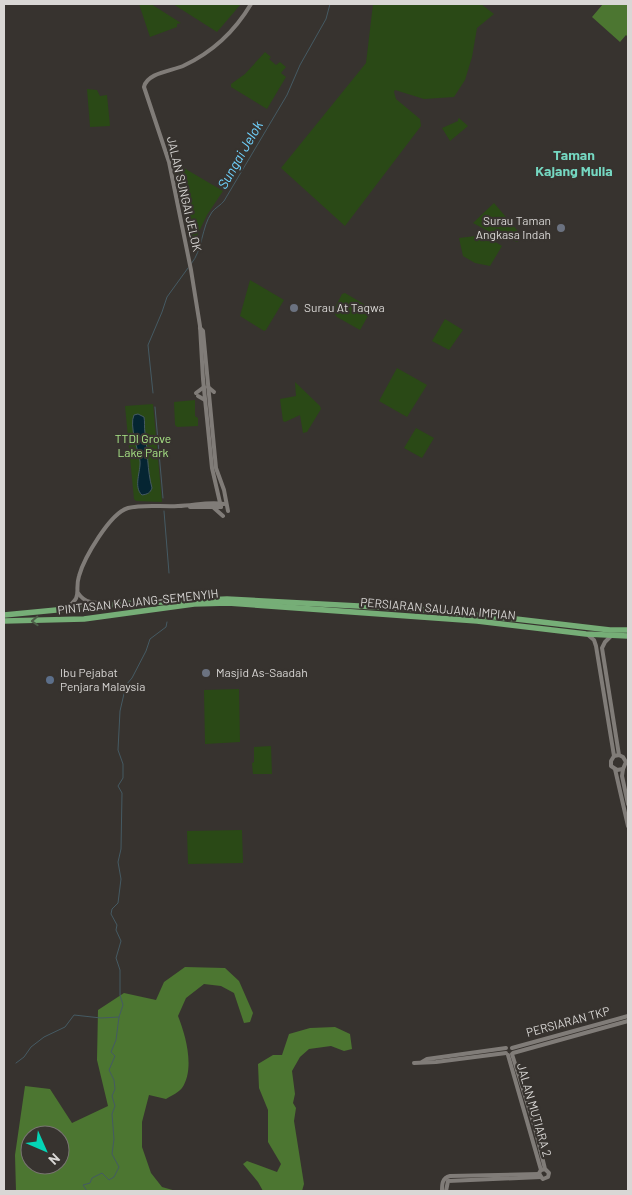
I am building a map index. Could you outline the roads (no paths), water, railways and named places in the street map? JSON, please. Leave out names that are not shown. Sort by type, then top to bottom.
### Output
[{"type":"highway","name":"PINTASAN KAJANG-SEMENYIH","points":[[4,621],[84,619],[227,601]]},
{"type":"highway","name":"PINTASAN KAJANG-SEMENYIH","points":[[4,615],[139,602],[245,602]]},
{"type":"highway","points":[[102,617],[98,613],[98,608],[139,602]]},
{"type":"highway","name":"PERSIARAN SAUJANA IMPIAN","points":[[245,602],[482,622],[492,626],[519,628],[526,626],[586,634],[628,636]]},
{"type":"highway","name":"PERSIARAN SAUJANA IMPIAN","points":[[245,602],[416,610],[610,630],[628,630]]},
{"type":"highway","points":[[75,608],[83,608],[88,611],[88,616],[84,619]]},
{"type":"street","name":"JALAN SUNGAI JELOK","points":[[207,400],[216,468],[228,511],[222,505],[218,495],[212,468],[206,387],[203,331],[200,328],[189,257],[169,162],[144,84],[151,77],[197,59],[213,48],[236,25],[250,4]]},
{"type":"street","points":[[206,387],[214,393],[207,400],[197,395],[206,387]]},
{"type":"street","points":[[213,506],[218,495]]},
{"type":"street","points":[[66,608],[74,603],[78,593],[78,577],[82,568],[106,526],[117,514],[125,509],[135,507],[222,505],[225,495]]},
{"type":"street","points":[[213,506],[222,516]]},
{"type":"street","points":[[78,593],[88,603],[119,604]]},
{"type":"street","points":[[586,634],[594,640],[596,646],[621,757],[626,762],[622,776],[628,804]]},
{"type":"street","points":[[611,636],[602,648],[621,757]]},
{"type":"street","points":[[621,757],[611,763],[615,769],[628,826]]},
{"type":"street","points":[[615,769],[625,766]]},
{"type":"street","name":"PERSIARAN TKP","points":[[509,1052],[628,1016]]},
{"type":"street","name":"PERSIARAN TKP","points":[[414,1063],[436,1062],[479,1054],[509,1052],[628,1021]]},
{"type":"street","name":"JALAN MUTIARA 2","points":[[509,1052],[535,1128],[541,1173]]},
{"type":"street","points":[[442,1191],[442,1183],[446,1177],[450,1176],[541,1173]]},
{"type":"street","points":[[446,1191],[448,1181],[541,1173]]},
{"type":"water","points":[[138,414],[144,417],[148,467],[152,488],[148,493],[142,495],[138,488],[140,461],[133,425],[134,415]]},
{"type":"waterway","name":"Sungai Jelok","points":[[191,264],[198,252],[208,218],[224,201],[287,95],[300,65],[326,19],[330,4]]},
{"type":"waterway","points":[[153,393],[148,345],[167,297],[188,268]]},
{"type":"waterway","points":[[155,407],[163,498]]},
{"type":"waterway","points":[[164,511],[169,573]]},
{"type":"waterway","points":[[87,1191],[83,1185],[90,1183],[92,1178],[102,1173],[109,1180],[114,1177],[119,1167],[112,1154],[114,1139],[112,1114],[115,1106],[112,1096],[115,1089],[114,1080],[109,1070],[115,1056],[111,1052],[116,1040],[119,1017],[123,1005],[120,995],[120,970],[116,958],[121,941],[116,930],[117,925],[111,914],[112,909],[118,903],[121,879],[118,862],[121,849],[122,793],[118,786],[123,778],[123,764],[118,750],[120,711],[126,685],[132,678],[150,639],[166,627],[167,622]]},
{"type":"waterway","points":[[16,1063],[24,1057],[31,1047],[44,1037],[65,1027],[74,1015],[101,1018],[119,1017]]},
{"type":"place","name":"Surau Taman Angkasa Indah","points":[[561,228]]},
{"type":"place","name":"Surau At Taqwa","points":[[294,308]]},
{"type":"place","name":"Masjid As-Saadah","points":[[206,673]]},
{"type":"place","name":"Ibu Pejabat Penjara Malaysia","points":[[50,680]]},
{"type":"district","name":"Taman Kajang Mulia","points":[[574,164]]},
{"type":"park label","name":"TTDI Grove Lake Park","points":[[143,446]]}]
